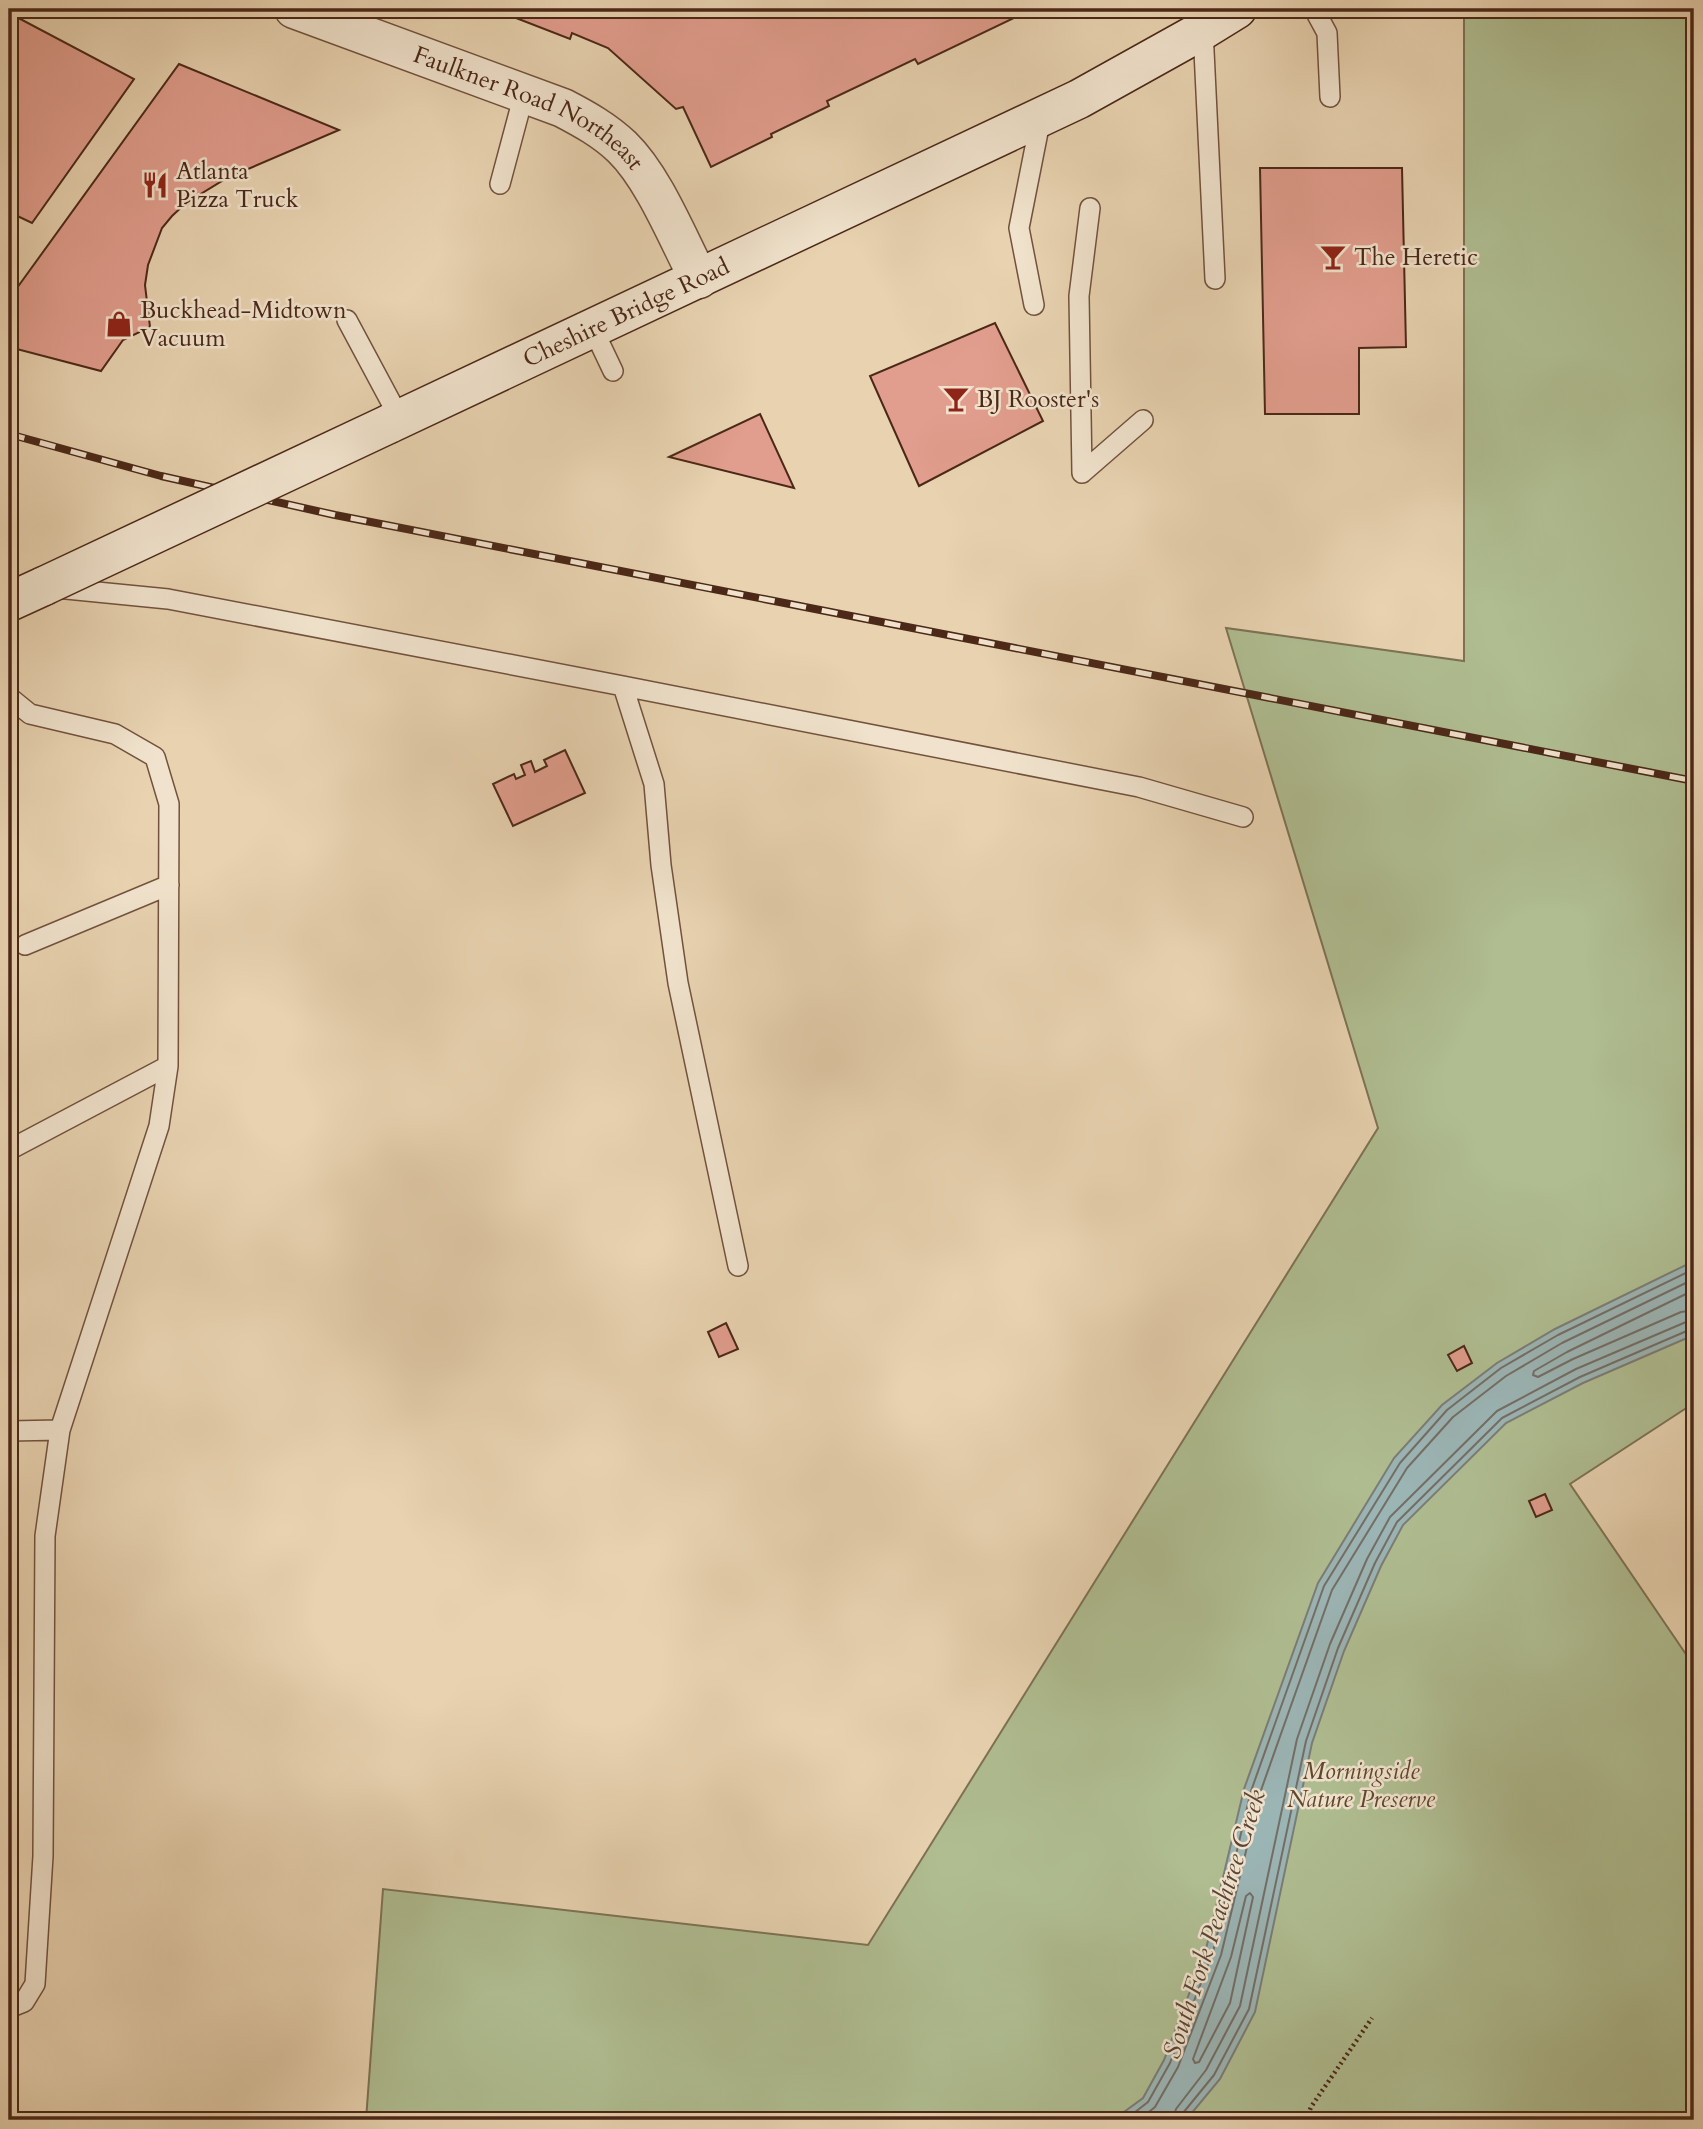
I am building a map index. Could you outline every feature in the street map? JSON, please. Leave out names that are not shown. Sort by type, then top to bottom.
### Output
[{"type":"main road","name":"Faulkner Road Northeast","points":[[294,9],[563,108],[594,124],[623,148],[645,174],[699,279]]},
{"type":"main road","name":"Cheshire Bridge Road","points":[[9,603],[1079,99],[1237,9]]},
{"type":"lane","points":[[1314,9],[1327,33],[1330,97]]},
{"type":"lane","points":[[1203,30],[1215,279]]},
{"type":"lane","points":[[500,184],[524,94]]},
{"type":"lane","points":[[1034,305],[1018,228],[1041,117]]},
{"type":"lane","points":[[1090,208],[1079,296],[1082,473],[1143,420]]},
{"type":"lane","points":[[347,320],[394,422]]},
{"type":"lane","points":[[593,328],[612,371]]},
{"type":"lane","points":[[44,586],[168,599],[623,686],[1139,787],[1243,817]]},
{"type":"lane","points":[[623,686],[654,784],[660,865],[678,983],[738,1266]]},
{"type":"lane","points":[[9,697],[30,714],[115,733],[155,757],[169,804],[168,1066],[159,1126],[60,1430],[45,1536],[43,1856],[35,1984],[24,2002],[9,2008]]},
{"type":"lane","points":[[25,945],[169,885]]},
{"type":"lane","points":[[9,1150],[168,1066]]},
{"type":"lane","points":[[9,1431],[60,1430]]},
{"type":"path","points":[[1306,2120],[1311,2107],[1372,2018]]},
{"type":"green space","name":"Morningside Nature Preserve","points":[[1464,9],[1694,9],[1694,1403],[1570,1484],[1694,1666],[1694,2120],[366,2120],[383,1889],[868,1945],[1378,1128],[1226,628],[1464,661]]},
{"type":"water","name":"South Fork Peachtree Creek","points":[[1694,1261],[1694,1335],[1583,1383],[1506,1423],[1403,1525],[1381,1566],[1344,1651],[1312,1743],[1255,2012],[1220,2079],[1186,2120],[1113,2120],[1143,2098],[1164,2060],[1206,1949],[1244,1789],[1318,1583],[1394,1458],[1442,1405],[1497,1363],[1555,1329]]},
{"type":"building","points":[[493,9],[1012,9],[1014,18],[918,64],[915,59],[827,101],[829,106],[711,167],[683,107],[676,109],[608,48],[572,33],[570,39]]},
{"type":"building","points":[[9,13],[134,79],[32,223],[9,212]]},
{"type":"building","points":[[179,64],[339,130],[227,178],[186,203],[172,216],[162,228],[148,265],[145,285],[150,327],[123,340],[101,371],[9,347],[9,299]]},
{"type":"building","name":"The Heretic","points":[[1260,168],[1402,168],[1406,347],[1359,348],[1359,414],[1265,414]]},
{"type":"building","name":"BJ Rooster's","points":[[995,323],[1043,421],[919,486],[870,376]]},
{"type":"building","points":[[760,414],[794,488],[669,457]]},
{"type":"building","points":[[565,750],[585,793],[513,826],[493,784],[514,774],[516,779],[525,775],[521,765],[531,761],[535,772],[547,766],[544,760]]},
{"type":"building","points":[[726,1323],[738,1349],[719,1357],[708,1332]]},
{"type":"building","points":[[1464,1346],[1472,1363],[1457,1371],[1448,1355]]},
{"type":"building","points":[[1545,1494],[1552,1510],[1536,1517],[1529,1501]]},
{"type":"railway","points":[[9,434],[161,476],[335,515],[1694,781]]},
{"type":"place","name":"Atlanta Pizza Truck","points":[[155,185]]},
{"type":"place","name":"The Heretic","points":[[1333,257]]},
{"type":"place","name":"Buckhead-Midtown Vacuum","points":[[119,324]]},
{"type":"place","name":"BJ Rooster's","points":[[956,399]]}]
